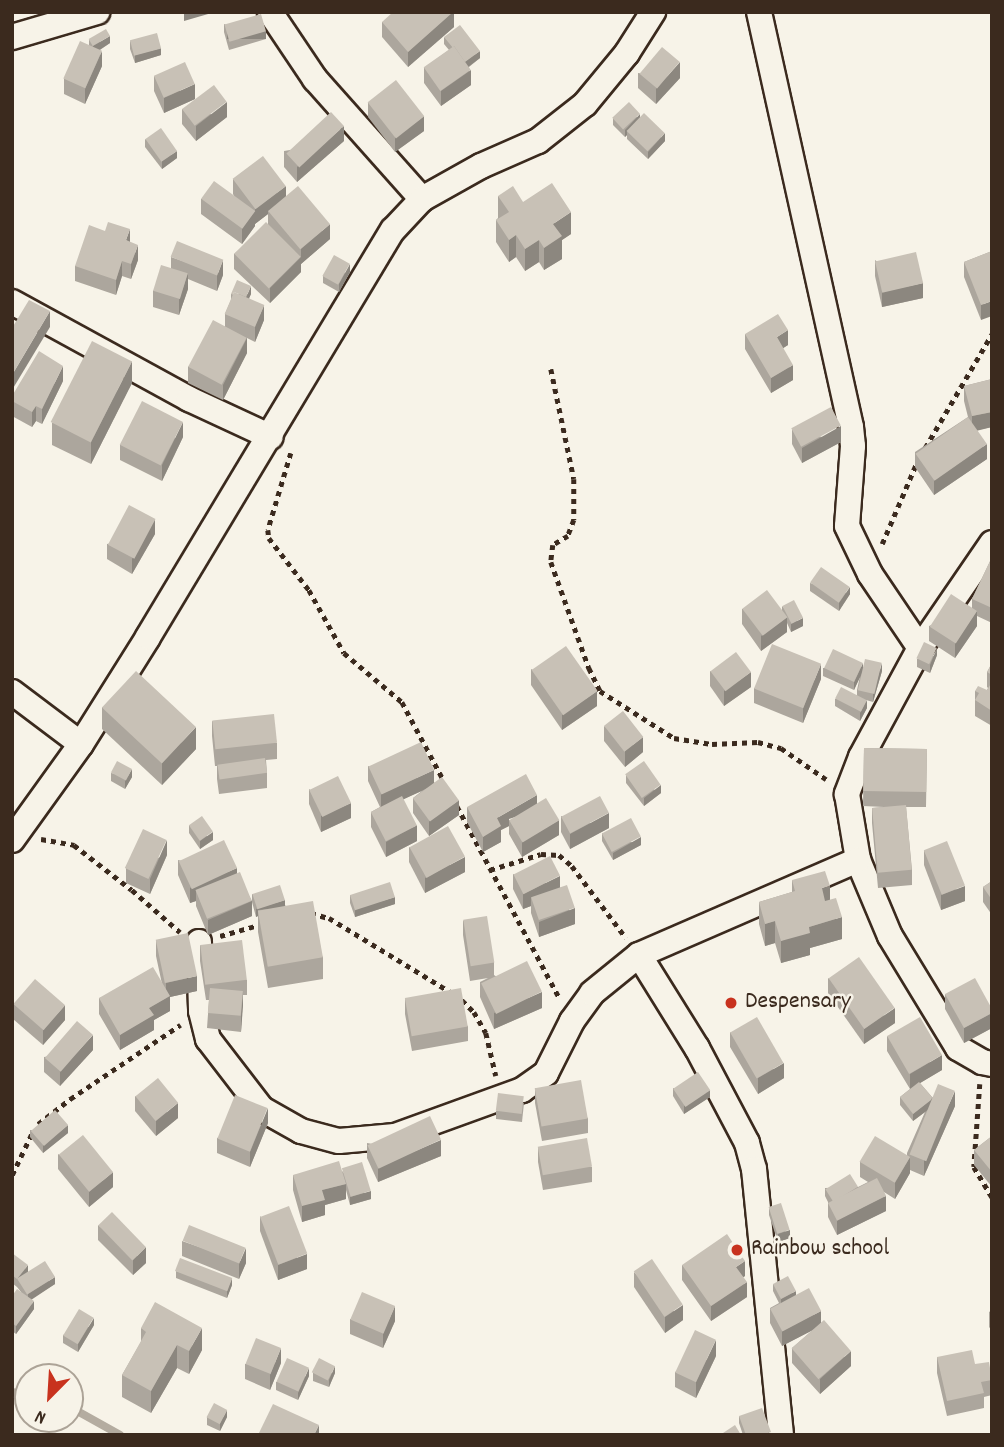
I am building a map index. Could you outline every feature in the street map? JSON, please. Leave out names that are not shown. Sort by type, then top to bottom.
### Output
[{"type":"street","points":[[12,37],[97,12]]},
{"type":"street","points":[[270,12],[315,79],[422,199]]},
{"type":"street","points":[[14,838],[81,744],[282,443],[379,251],[393,230],[422,199],[481,166],[538,141],[585,104],[626,53],[653,12]]},
{"type":"street","points":[[759,12],[850,427],[853,446],[846,505],[847,526],[870,574],[920,648]]},
{"type":"street","points":[[12,302],[189,399],[282,443]]},
{"type":"street","points":[[987,1063],[958,1048],[890,936],[858,860],[847,794],[861,757],[920,648],[992,543]]},
{"type":"street","points":[[12,692],[81,744]]},
{"type":"street","points":[[200,942],[201,1011],[208,1039],[262,1109],[300,1132],[339,1141],[395,1136],[522,1090],[546,1073],[572,1020],[592,993],[639,955],[858,860]]},
{"type":"street","points":[[639,955],[697,1048],[747,1143],[754,1169],[781,1435]]},
{"type":"path","points":[[870,574],[915,466],[958,387],[992,334]]},
{"type":"path","points":[[551,369],[574,479],[574,520],[568,536],[553,545],[551,562],[584,657],[600,691],[674,738],[712,744],[758,742],[781,748],[847,794]]},
{"type":"path","points":[[282,443],[269,538],[309,590],[344,653],[402,702],[447,787]]},
{"type":"path","points":[[453,799],[572,1020]]},
{"type":"path","points":[[14,838],[74,845],[132,890],[169,924],[200,942],[266,923]]},
{"type":"path","points":[[490,870],[541,854],[559,855],[572,866],[639,955]]},
{"type":"path","points":[[305,912],[329,918],[457,996],[474,1012],[486,1033],[501,1096]]},
{"type":"path","points":[[12,1174],[26,1140],[41,1121],[201,1011]]},
{"type":"path","points":[[987,1063],[973,1158],[977,1176],[992,1197]]},
{"type":"building","points":[[393,12],[453,12],[408,52],[382,22]]},
{"type":"building","points":[[261,14],[266,31],[229,42],[224,24]]},
{"type":"building","points":[[460,25],[480,51],[465,62],[444,37]]},
{"type":"building","points":[[106,29],[110,36],[93,46],[89,39]]},
{"type":"building","points":[[157,33],[161,48],[134,56],[130,40]]},
{"type":"building","points":[[80,41],[102,51],[85,88],[63,78]]},
{"type":"building","points":[[454,46],[471,70],[440,91],[424,67]]},
{"type":"building","points":[[662,47],[680,62],[657,89],[640,74]]},
{"type":"building","points":[[185,62],[195,84],[164,98],[154,76]]},
{"type":"building","points":[[396,80],[424,116],[396,138],[368,102]]},
{"type":"building","points":[[214,85],[227,102],[195,126],[182,109]]},
{"type":"building","points":[[629,102],[640,114],[623,129],[612,118]]},
{"type":"building","points":[[331,112],[344,126],[299,167],[286,154]]},
{"type":"building","points":[[644,113],[665,133],[647,151],[627,131]]},
{"type":"building","points":[[161,128],[177,151],[161,162],[145,139]]},
{"type":"building","points":[[263,156],[286,186],[256,209],[233,179]]},
{"type":"building","points":[[214,181],[255,211],[242,229],[201,199]]},
{"type":"building","points":[[552,183],[571,212],[553,224],[562,236],[544,248],[539,240],[525,249],[516,235],[509,240],[496,220],[509,212],[498,196],[513,186],[523,202]]},
{"type":"building","points":[[298,186],[330,224],[300,249],[268,211]]},
{"type":"building","points":[[108,222],[130,229],[126,240],[138,245],[131,264],[122,261],[116,280],[75,266],[89,225],[105,231]]},
{"type":"building","points":[[266,222],[301,257],[269,288],[234,254]]},
{"type":"building","points":[[177,241],[223,260],[217,275],[171,257]]},
{"type":"building","points":[[992,251],[992,301],[981,305],[964,262]]},
{"type":"building","points":[[916,252],[923,283],[882,293],[875,261]]},
{"type":"building","points":[[334,255],[350,264],[338,285],[322,276]]},
{"type":"building","points":[[161,265],[188,273],[180,299],[153,291]]},
{"type":"building","points":[[237,280],[251,286],[246,297],[234,292],[231,294]]},
{"type":"building","points":[[234,292],[264,305],[255,327],[225,314]]},
{"type":"building","points":[[29,300],[50,311],[12,375],[12,328]]},
{"type":"building","points":[[778,314],[788,330],[777,337],[793,365],[771,378],[745,334]]},
{"type":"building","points":[[213,320],[247,338],[222,385],[188,367]]},
{"type":"building","points":[[92,341],[132,361],[91,443],[51,422]]},
{"type":"building","points":[[39,351],[63,366],[42,409],[36,406],[32,412],[12,401],[12,396]]},
{"type":"building","points":[[992,379],[992,412],[972,416],[964,386]]},
{"type":"building","points":[[142,401],[183,422],[161,466],[120,445]]},
{"type":"building","points":[[831,407],[841,426],[801,447],[791,428]]},
{"type":"building","points":[[968,417],[987,444],[935,481],[916,454]]},
{"type":"building","points":[[129,505],[155,519],[134,559],[108,545]]},
{"type":"building","points":[[992,557],[992,608],[972,599]]},
{"type":"building","points":[[821,567],[850,587],[839,603],[810,583]]},
{"type":"building","points":[[767,590],[787,617],[763,636],[742,609]]},
{"type":"building","points":[[951,594],[977,611],[956,644],[930,627]]},
{"type":"building","points":[[794,600],[803,618],[791,624],[782,606]]},
{"type":"building","points":[[924,642],[937,648],[929,664],[916,658]]},
{"type":"building","points":[[772,644],[821,664],[803,708],[754,689]]},
{"type":"building","points":[[566,646],[598,691],[563,715],[532,670]]},
{"type":"building","points":[[833,649],[863,663],[854,682],[824,668]]},
{"type":"building","points":[[736,652],[751,672],[725,691],[710,671]]},
{"type":"building","points":[[865,659],[882,663],[874,694],[858,690]]},
{"type":"building","points":[[136,671],[196,727],[162,763],[102,708]]},
{"type":"building","points":[[992,682],[992,711],[975,700],[979,693],[975,691],[978,686],[987,690]]},
{"type":"building","points":[[841,687],[867,700],[861,712],[835,699]]},
{"type":"building","points":[[623,711],[643,737],[624,752],[604,726]]},
{"type":"building","points":[[274,714],[277,743],[215,749],[212,720]]},
{"type":"building","points":[[421,742],[434,770],[382,795],[368,767]]},
{"type":"building","points":[[864,748],[927,749],[926,792],[863,791]]},
{"type":"building","points":[[265,758],[267,773],[220,780],[217,765]]},
{"type":"building","points":[[117,761],[132,769],[126,780],[111,772]]},
{"type":"building","points":[[644,761],[661,785],[642,798],[625,774]]},
{"type":"building","points":[[526,774],[537,795],[497,818],[501,826],[483,837],[467,807]]},
{"type":"building","points":[[338,776],[351,803],[322,817],[309,790]]},
{"type":"building","points":[[442,777],[459,800],[430,822],[413,798]]},
{"type":"building","points":[[402,796],[417,825],[386,841],[371,812]]},
{"type":"building","points":[[600,796],[609,813],[570,833],[561,817]]},
{"type":"building","points":[[546,798],[559,820],[523,842],[509,820]]},
{"type":"building","points":[[906,805],[912,870],[878,873],[872,808]]},
{"type":"building","points":[[202,816],[213,832],[200,841],[189,825]]},
{"type":"building","points":[[631,818],[641,837],[612,852],[602,833]]},
{"type":"building","points":[[448,826],[465,857],[426,878],[410,847]]},
{"type":"building","points":[[143,829],[167,840],[148,879],[125,868]]},
{"type":"building","points":[[224,840],[237,868],[192,889],[179,861]]},
{"type":"building","points":[[947,841],[965,886],[942,895],[924,850]]},
{"type":"building","points":[[550,856],[560,876],[523,894],[513,875]]},
{"type":"building","points":[[825,871],[830,886],[822,888],[825,901],[836,898],[842,917],[809,927],[810,933],[781,941],[775,921],[765,924],[759,902],[795,891],[792,880]]},
{"type":"building","points":[[240,872],[252,901],[207,919],[195,890]]},
{"type":"building","points":[[992,881],[992,900],[983,887]]},
{"type":"building","points":[[390,882],[395,897],[355,910],[350,895]]},
{"type":"building","points":[[280,885],[285,900],[257,909],[252,894]]},
{"type":"building","points":[[567,885],[575,908],[539,920],[531,897]]},
{"type":"building","points":[[313,901],[323,957],[268,967],[258,911]]},
{"type":"building","points":[[487,916],[494,962],[471,966],[463,920]]},
{"type":"building","points":[[188,933],[197,976],[165,983],[156,940]]},
{"type":"building","points":[[242,940],[247,980],[205,985],[200,945]]},
{"type":"building","points":[[859,957],[895,1008],[864,1029],[829,978]]},
{"type":"building","points":[[527,961],[542,992],[496,1014],[481,983]]},
{"type":"building","points":[[153,967],[170,996],[149,1008],[154,1015],[120,1035],[99,998]]},
{"type":"building","points":[[975,978],[992,1013],[964,1028],[945,994]]},
{"type":"building","points":[[35,979],[65,1005],[44,1030],[13,1004]]},
{"type":"building","points":[[210,988],[243,991],[241,1016],[208,1013]]},
{"type":"building","points":[[461,988],[468,1026],[412,1036],[405,998]]},
{"type":"building","points":[[757,1017],[784,1063],[757,1078],[730,1032]]},
{"type":"building","points":[[920,1017],[942,1055],[909,1074],[887,1036]]},
{"type":"building","points":[[77,1021],[93,1035],[61,1072],[45,1058]]},
{"type":"building","points":[[698,1072],[710,1090],[685,1107],[673,1089]]},
{"type":"building","points":[[158,1078],[178,1103],[156,1121],[135,1096]]},
{"type":"building","points":[[581,1080],[588,1118],[541,1127],[535,1088]]},
{"type":"building","points":[[919,1082],[932,1097],[913,1114],[900,1097]]},
{"type":"building","points":[[938,1084],[955,1091],[926,1161],[910,1154]]},
{"type":"building","points":[[498,1093],[524,1096],[522,1114],[496,1111]]},
{"type":"building","points":[[235,1095],[267,1108],[250,1152],[217,1139]]},
{"type":"building","points":[[55,1110],[68,1125],[44,1146],[31,1131]]},
{"type":"building","points":[[430,1116],[441,1140],[378,1169],[367,1145]]},
{"type":"building","points":[[83,1135],[113,1172],[89,1192],[59,1155]]},
{"type":"building","points":[[875,1136],[910,1157],[895,1183],[860,1162]]},
{"type":"building","points":[[992,1136],[992,1172],[974,1150]]},
{"type":"building","points":[[587,1138],[592,1167],[543,1175],[538,1147]]},
{"type":"building","points":[[339,1161],[346,1184],[322,1190],[325,1200],[302,1206],[293,1175]]},
{"type":"building","points":[[362,1162],[371,1191],[351,1197],[342,1168]]},
{"type":"building","points":[[850,1174],[858,1187],[833,1202],[825,1189]]},
{"type":"building","points":[[877,1178],[886,1196],[837,1221],[828,1203]]},
{"type":"building","points":[[781,1203],[790,1230],[777,1234],[769,1207]]},
{"type":"building","points":[[289,1206],[307,1254],[278,1265],[260,1217]]},
{"type":"building","points":[[112,1212],[146,1247],[132,1260],[98,1225]]},
{"type":"building","points":[[189,1225],[246,1248],[239,1264],[183,1241]]},
{"type":"building","points":[[727,1234],[745,1261],[736,1267],[747,1282],[711,1306],[682,1265]]},
{"type":"building","points":[[12,1253],[28,1265],[17,1279],[12,1275]]},
{"type":"building","points":[[180,1258],[232,1278],[227,1291],[175,1271]]},
{"type":"building","points":[[652,1259],[683,1305],[665,1317],[634,1271]]},
{"type":"building","points":[[45,1261],[55,1277],[27,1295],[17,1278]]},
{"type":"building","points":[[788,1276],[796,1291],[781,1299],[773,1284]]},
{"type":"building","points":[[809,1288],[821,1311],[782,1332],[770,1309]]},
{"type":"building","points":[[17,1289],[34,1301],[16,1326],[12,1323],[12,1296]]},
{"type":"building","points":[[362,1292],[395,1306],[383,1334],[350,1320]]},
{"type":"building","points":[[155,1302],[202,1328],[189,1351],[177,1345],[151,1391],[122,1375],[146,1332],[141,1328]]},
{"type":"building","points":[[79,1309],[94,1318],[78,1344],[63,1336]]},
{"type":"building","points":[[824,1320],[851,1351],[818,1379],[792,1348]]},
{"type":"building","points":[[695,1330],[716,1340],[696,1382],[675,1373]]},
{"type":"building","points":[[256,1338],[281,1348],[271,1374],[246,1364]]},
{"type":"building","points":[[972,1350],[975,1364],[989,1362],[992,1380],[981,1382],[984,1393],[947,1401],[937,1357]]},
{"type":"building","points":[[287,1358],[309,1368],[298,1392],[276,1382]]},
{"type":"building","points":[[319,1358],[335,1366],[328,1380],[312,1372]]},
{"type":"building","points":[[214,1403],[227,1410],[220,1424],[206,1417]]},
{"type":"building","points":[[273,1404],[319,1425],[314,1435],[258,1435]]},
{"type":"building","points":[[762,1408],[771,1432],[746,1435],[739,1416]]},
{"type":"building","points":[[735,1425],[741,1435],[720,1435]]},
{"type":"waterway","points":[[84,1415],[120,1435]]},
{"type":"place","name":"Despensary","points":[[731,1003]]},
{"type":"place","name":"Rainbow school","points":[[737,1250]]}]
